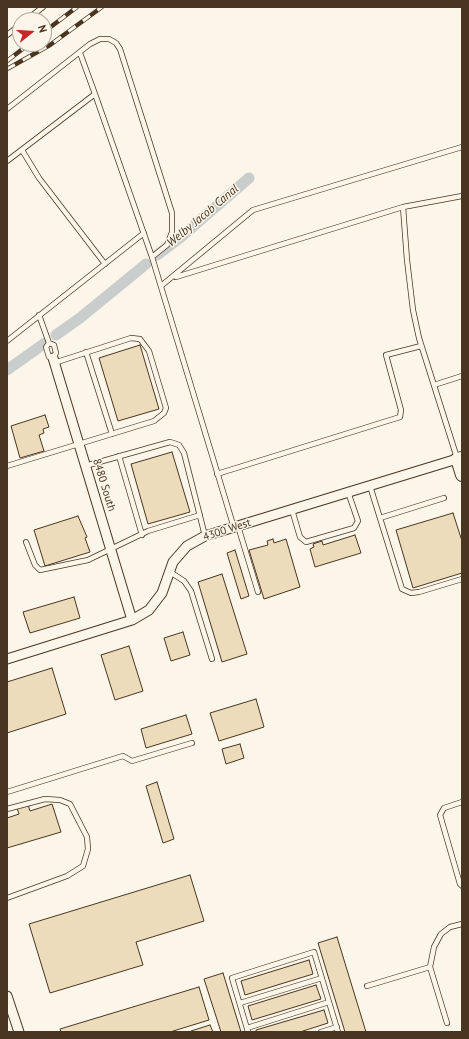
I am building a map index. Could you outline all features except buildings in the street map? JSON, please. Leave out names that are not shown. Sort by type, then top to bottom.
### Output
[{"type":"street","name":"8480 South","points":[[53,360],[132,620]]},
{"type":"street","points":[[460,459],[462,475]]},
{"type":"street","name":"4300 West","points":[[7,659],[132,620],[149,610],[162,593],[173,562],[187,546],[205,536],[460,459]]},
{"type":"street","points":[[7,996],[19,1032]]},
{"type":"lane","points":[[7,109],[90,44],[100,39],[109,39],[116,43],[120,48],[172,212],[172,232],[167,245],[152,257]]},
{"type":"lane","points":[[80,53],[152,257],[217,474],[258,592]]},
{"type":"lane","points":[[7,161],[95,94]]},
{"type":"lane","points":[[161,286],[253,210],[462,148]]},
{"type":"lane","points":[[22,150],[39,178],[105,264]]},
{"type":"lane","points":[[172,278],[403,207],[462,196]]},
{"type":"lane","points":[[403,207],[413,310],[421,346],[460,459]]},
{"type":"lane","points":[[7,341],[144,233]]},
{"type":"lane","points":[[39,315],[49,342],[54,345],[56,354],[53,360]]},
{"type":"lane","points":[[7,466],[154,421],[164,414],[166,408],[149,351],[143,342],[135,338],[53,360]]},
{"type":"lane","points":[[49,342],[46,347],[49,357],[53,360]]},
{"type":"lane","points":[[217,474],[400,417],[402,410],[386,355],[421,346]]},
{"type":"lane","points":[[86,352],[112,434]]},
{"type":"lane","points":[[434,385],[462,376]]},
{"type":"lane","points":[[85,466],[170,442],[179,445],[184,453],[205,536]]},
{"type":"lane","points":[[119,456],[142,535]]},
{"type":"lane","points":[[370,486],[402,589],[411,593],[419,592],[462,579]]},
{"type":"lane","points":[[292,510],[300,537],[306,542],[354,528],[358,522],[348,492]]},
{"type":"lane","points":[[380,518],[444,498]]},
{"type":"lane","points":[[26,542],[36,565],[40,570],[88,560],[142,535],[200,515]]},
{"type":"lane","points":[[170,572],[184,581],[191,591],[212,659]]},
{"type":"lane","points":[[7,792],[123,756],[132,761],[192,743]]},
{"type":"lane","points":[[7,809],[46,799],[60,800],[70,804],[87,837],[88,850],[83,866],[67,876],[7,898]]},
{"type":"lane","points":[[462,802],[444,808],[440,815],[460,884],[462,886]]},
{"type":"lane","points":[[447,1023],[430,966],[434,947],[441,934],[450,927],[462,924]]},
{"type":"lane","points":[[321,1032],[338,1030],[314,952],[232,978],[248,1030],[329,1002]]},
{"type":"lane","points":[[367,986],[430,966]]},
{"type":"lane","points":[[240,1003],[322,978]]},
{"type":"waterway","name":"Welby Jacob Canal","points":[[157,255],[182,236],[249,178]]},
{"type":"waterway","name":"Welby Jacob Canal","points":[[56,335],[80,318],[146,264]]},
{"type":"waterway","name":"Welby Jacob Canal","points":[[7,370],[45,343]]},
{"type":"railway","points":[[52,26],[77,7]]},
{"type":"railway","points":[[7,69],[50,45],[102,7]]},
{"type":"railway","points":[[7,61],[19,52]]}]
